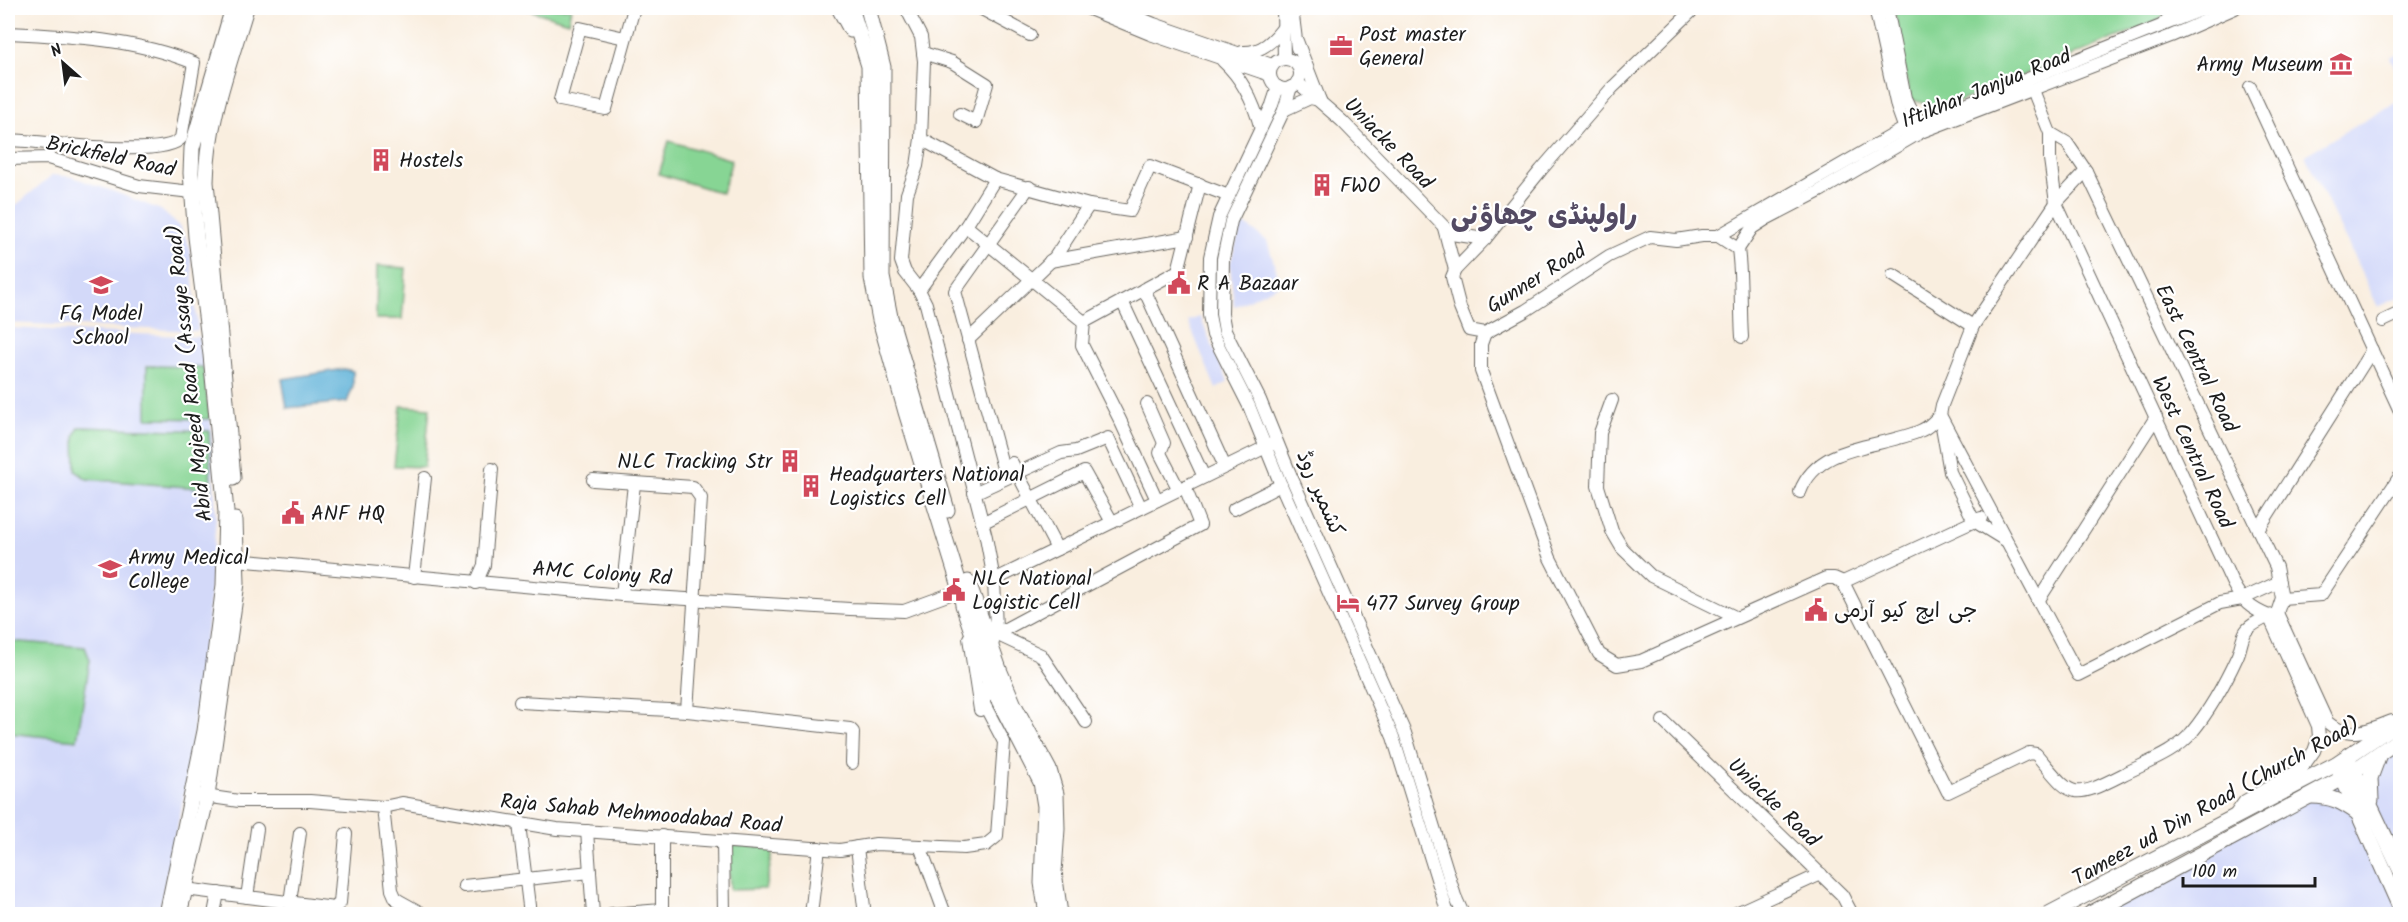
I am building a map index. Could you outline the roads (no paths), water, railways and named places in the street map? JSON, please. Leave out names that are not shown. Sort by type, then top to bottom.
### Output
[{"type":"main road","name":"Abid Majeed Road (Assaye Road)","points":[[179,915],[237,583],[228,416],[200,193],[192,148],[233,8]]},
{"type":"main road","name":"Abid Majeed Road (Assaye Road)","points":[[166,915],[199,795],[224,585],[226,512],[211,355],[196,237],[200,193],[212,123],[246,8]]},
{"type":"main road","points":[[839,8],[864,53]]},
{"type":"main road","points":[[851,8],[869,66],[872,278],[880,320],[962,597],[1041,782],[1045,806],[1042,883],[1047,915]]},
{"type":"main road","points":[[868,8],[883,67],[882,277],[897,340],[977,611],[991,650],[994,676],[1014,705],[1049,770],[1056,794],[1057,829],[1054,872],[1060,915]]},
{"type":"main road","name":"Tameez ud Din Road (Church Road)","points":[[2090,915],[2309,796],[2400,721]]},
{"type":"main road","name":"Tameez ud Din Road (Church Road)","points":[[2049,915],[2233,819],[2379,754],[2400,739]]},
{"type":"main road","points":[[2379,754],[2370,778],[2366,812],[2400,907]]},
{"type":"main road","points":[[2345,768],[2366,812],[2400,869]]},
{"type":"main road","points":[[2309,796],[2330,796],[2366,812]]},
{"type":"street","points":[[625,38],[580,28],[561,100],[606,110],[633,8]]},
{"type":"street","points":[[906,8],[921,38],[923,53],[921,139],[917,166],[907,194],[901,261],[905,272],[919,290],[926,304],[982,523],[994,580],[996,634],[991,650]]},
{"type":"street","points":[[980,8],[1030,35]]},
{"type":"street","points":[[1087,8],[1150,34],[1220,58],[1271,70],[1290,61],[1297,41]]},
{"type":"street","points":[[1114,8],[1234,52],[1271,70]]},
{"type":"street","points":[[1283,8],[1290,61],[1300,73],[1288,86]]},
{"type":"street","points":[[1292,8],[1297,41],[1320,100]]},
{"type":"street","points":[[1455,270],[1485,239],[1540,170],[1612,88],[1695,8]]},
{"type":"street","points":[[1875,8],[1897,107],[1913,131]]},
{"type":"street","points":[[1887,8],[1913,131]]},
{"type":"street","points":[[2144,47],[2178,8]]},
{"type":"street","name":"Iftikhar Janjua Road","points":[[1718,236],[1913,131],[2206,8]]},
{"type":"street","name":"Iftikhar Janjua Road","points":[[1738,249],[1752,228],[1820,191],[1913,131],[2033,90],[2144,47],[2235,8]]},
{"type":"street","points":[[1234,52],[1250,52],[1264,46],[1275,40],[1285,26]]},
{"type":"street","points":[[8,33],[107,40],[194,63],[181,138],[174,145],[128,149],[8,140]]},
{"type":"street","points":[[923,53],[952,62],[987,84],[976,122],[960,114]]},
{"type":"street","points":[[1220,58],[1239,78],[1256,111],[1262,129]]},
{"type":"street","name":"Uniacke Road","points":[[1271,70],[1273,83],[1288,86],[1320,100],[1450,234],[1485,239]]},
{"type":"street","name":"کشمیر روڈ","points":[[1272,445],[1249,406],[1213,335],[1209,315],[1210,257],[1219,217],[1262,129],[1288,86]]},
{"type":"street","name":"کشمیر روڈ","points":[[1288,86],[1284,110],[1231,221],[1223,259],[1222,314],[1225,331],[1260,400],[1283,479],[1405,733],[1410,771],[1437,860],[1448,915]]},
{"type":"street","points":[[2250,87],[2400,411]]},
{"type":"street","points":[[2033,90],[2050,133]]},
{"type":"street","points":[[1284,110],[1310,98],[1320,100]]},
{"type":"street","name":"East Central Road","points":[[2050,133],[2067,143],[2086,171],[2276,567],[2282,598],[2273,614]]},
{"type":"street","name":"West Central Road","points":[[2050,133],[2050,159],[2056,203],[2242,599]]},
{"type":"street","points":[[921,139],[995,179],[1089,205],[1130,211],[1150,166],[1229,196]]},
{"type":"street","name":"Brickfield Road","points":[[8,159],[48,158],[139,186],[200,193]]},
{"type":"street","points":[[2005,540],[1974,521],[1950,472],[1940,415],[1949,384],[1973,326],[2056,203],[2086,171]]},
{"type":"street","points":[[919,290],[966,226],[995,179]]},
{"type":"street","points":[[1084,322],[1178,271],[1200,184]]},
{"type":"street","points":[[1029,187],[955,291],[1004,468],[1012,463],[1057,549]]},
{"type":"street","points":[[968,340],[1050,261],[1089,205]]},
{"type":"street","points":[[966,226],[1084,322]]},
{"type":"street","points":[[1444,228],[1455,270]]},
{"type":"street","points":[[1718,236],[1738,249],[1741,275],[1742,337]]},
{"type":"street","name":"Gunner Road","points":[[1455,270],[1452,277],[1460,308],[1469,330],[1485,333],[1525,311],[1609,256],[1650,237],[1676,240],[1718,236]]},
{"type":"street","points":[[1050,261],[1187,237]]},
{"type":"street","points":[[1893,275],[1973,326]]},
{"type":"street","points":[[1144,290],[1225,467]]},
{"type":"street","points":[[1122,301],[1204,477]]},
{"type":"street","points":[[2383,321],[2400,313]]},
{"type":"street","name":"West Central Road","points":[[2111,320],[2242,599]]},
{"type":"street","points":[[1084,322],[1082,345],[1157,500]]},
{"type":"street","points":[[1485,333],[1481,344],[1481,370],[1550,558],[1599,654],[1617,665],[1641,661],[1735,617],[1826,578],[1834,578],[1843,582],[1948,792],[2029,753],[2036,754],[2061,785],[2070,791],[2083,792],[2167,753],[2192,733],[2224,684],[2238,654],[2244,634],[2250,626],[2273,614]]},
{"type":"street","points":[[2258,530],[2372,350]]},
{"type":"street","points":[[1612,400],[1600,433],[1598,486],[1612,531],[1622,548],[1651,576],[1735,617]]},
{"type":"street","points":[[996,634],[1200,525],[1182,488],[1160,453],[1164,443],[1147,404]]},
{"type":"street","points":[[1800,492],[1805,478],[1817,465],[1857,448],[1924,430],[1940,415]]},
{"type":"street","points":[[1940,415],[2078,675],[2220,603],[2242,599],[2279,582]]},
{"type":"street","points":[[2038,601],[2156,417]]},
{"type":"street","points":[[974,494],[1061,453],[1076,451],[1108,438],[1141,508]]},
{"type":"street","points":[[994,580],[1272,445]]},
{"type":"street","points":[[476,583],[484,565],[492,469]]},
{"type":"street","points":[[982,523],[1084,472],[1112,522]]},
{"type":"street","points":[[2282,598],[2321,595],[2400,476]]},
{"type":"street","points":[[414,577],[426,478]]},
{"type":"street","points":[[1234,510],[1283,479]]},
{"type":"street","points":[[593,480],[693,487],[701,498],[687,711]]},
{"type":"street","points":[[622,595],[634,484]]},
{"type":"street","points":[[1843,582],[1991,513]]},
{"type":"street","name":"AMC Colony Rd","points":[[236,560],[622,595],[904,611],[962,597]]},
{"type":"street","points":[[962,597],[981,713],[1004,749]]},
{"type":"street","points":[[2242,599],[2254,610],[2273,614]]},
{"type":"street","points":[[2273,614],[2327,722],[2337,731],[2355,733],[2375,728],[2400,716]]},
{"type":"street","points":[[2233,819],[2245,801],[2301,769],[2314,751],[2319,737],[2318,726],[2273,614]]},
{"type":"street","points":[[996,634],[1041,655],[1086,722]]},
{"type":"street","points":[[994,676],[984,698],[984,704],[1000,732],[1004,749]]},
{"type":"street","points":[[520,702],[687,711],[850,729],[853,732],[852,763]]},
{"type":"street","name":"Uniacke Road","points":[[1663,722],[1842,895],[1852,915]]},
{"type":"street","name":"Raja Sahab Mehmoodabad Road","points":[[199,795],[239,801],[310,801],[383,807],[402,803],[519,824],[723,842],[840,850],[876,844],[964,848],[986,845],[997,836],[1004,749]]},
{"type":"street","points":[[383,807],[392,890],[396,899],[423,915]]},
{"type":"street","points":[[519,824],[530,915]]},
{"type":"street","points":[[247,897],[257,829]]},
{"type":"street","points":[[587,831],[593,915]]},
{"type":"street","points":[[290,902],[300,833]]},
{"type":"street","points":[[185,889],[334,908],[340,903],[346,834]]},
{"type":"street","points":[[611,915],[662,912],[662,836]]},
{"type":"street","points":[[723,842],[724,915]]},
{"type":"street","points":[[920,846],[945,915]]},
{"type":"street","points":[[857,847],[864,907]]},
{"type":"street","points":[[811,915],[819,848]]},
{"type":"street","name":"کشمیر روڈ","points":[[1437,860],[1463,915]]},
{"type":"street","points":[[464,886],[590,872]]},
{"type":"street","points":[[1734,915],[1821,874]]},
{"type":"street","points":[[214,915],[218,893]]},
{"type":"water","points":[[344,369],[353,371],[353,387],[347,402],[287,408],[282,379]]},
{"type":"place","name":"Post master General","points":[[1341,46]]},
{"type":"place","name":"Army Museum","points":[[2341,64]]},
{"type":"place","name":"Hostels","points":[[381,160]]},
{"type":"place","name":"FWO","points":[[1322,185]]},
{"type":"place","name":"R A Bazaar","points":[[1179,283]]},
{"type":"place","name":"FG Model School","points":[[101,285]]},
{"type":"place","name":"NLC Tracking Str","points":[[790,461]]},
{"type":"place","name":"Headquarters National Logistics Cell","points":[[811,486]]},
{"type":"place","name":"ANF HQ","points":[[293,513]]},
{"type":"place","name":"Army Medical College","points":[[110,569]]},
{"type":"place","name":"NLC National Logistic Cell","points":[[954,590]]},
{"type":"place","name":"477 Survey Group","points":[[1348,603]]},
{"type":"place","name":"جی ایچ کیو آرمی","points":[[1816,610]]},
{"type":"district","name":"راولپنڈی چھاؤنی","points":[[1544,215]]}]
